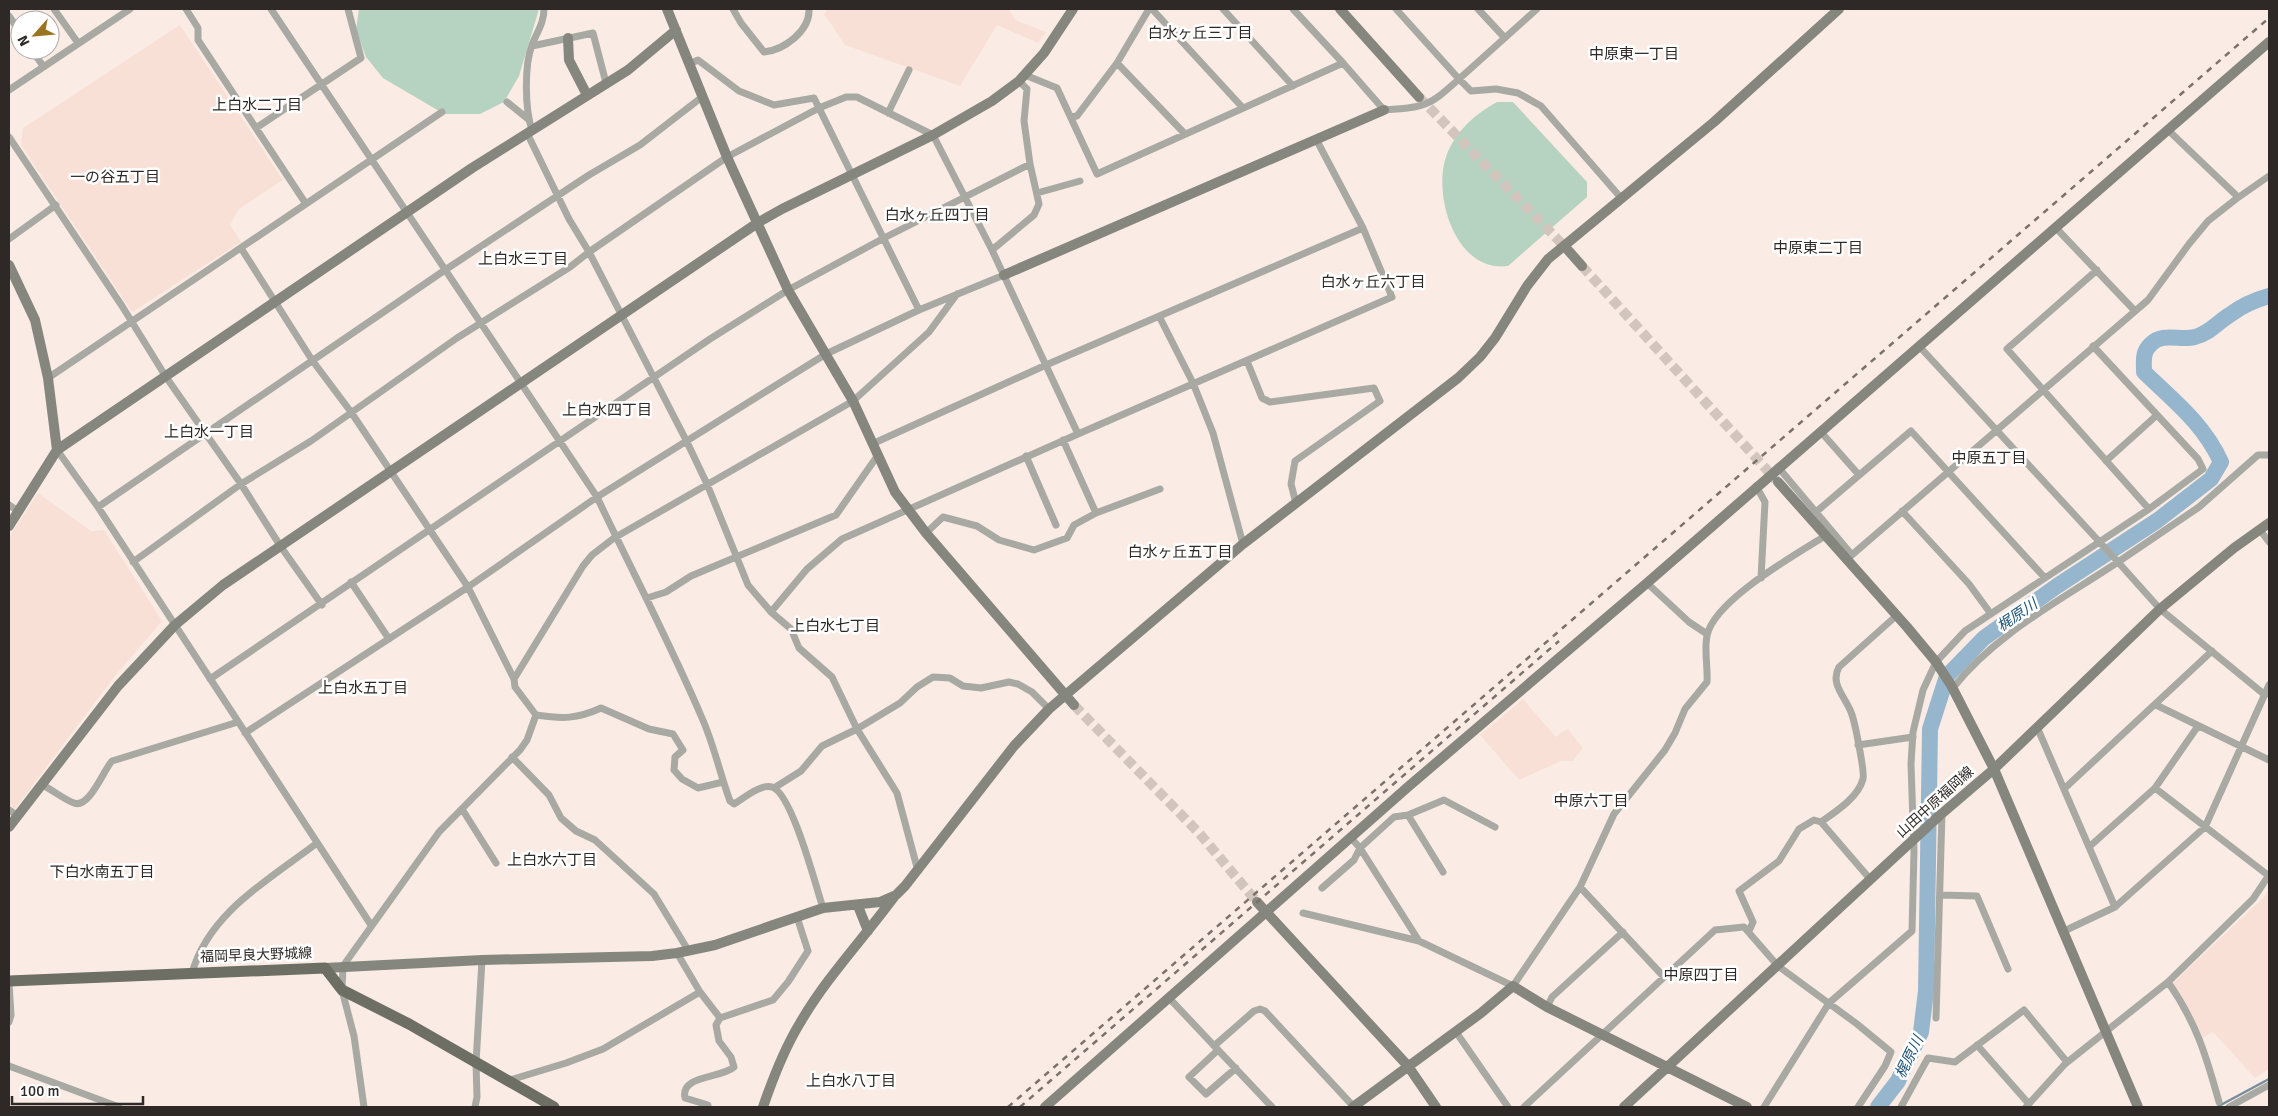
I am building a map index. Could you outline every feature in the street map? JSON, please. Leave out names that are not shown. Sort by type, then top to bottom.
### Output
[{"type":"main road","name":"福岡早良大野城線","points":[[9,982],[325,968],[342,990],[409,1024],[554,1107]]},
{"type":"street","points":[[54,9],[78,43]]},
{"type":"street","points":[[9,90],[130,9]]},
{"type":"street","points":[[271,9],[597,497],[702,718],[722,772],[723,782],[730,801],[734,804],[765,786],[774,788],[782,795],[802,840],[823,908]]},
{"type":"street","points":[[256,128],[361,58],[348,9]]},
{"type":"street","points":[[544,9],[544,19],[532,46],[528,64],[528,119],[530,132],[569,219],[622,314],[686,440],[707,484],[735,558],[748,585],[771,612],[791,629],[799,648],[832,677],[857,729],[898,793],[918,871]]},
{"type":"street","points":[[667,9],[702,97],[788,290],[853,401],[895,492],[926,533],[1074,705]]},
{"type":"street","points":[[733,9],[741,23],[764,52],[775,51],[802,31],[809,15],[809,9]]},
{"type":"street","points":[[9,827],[13,813],[42,785],[118,686],[175,625],[223,585],[759,222],[933,135],[992,101],[1022,78],[1054,41],[1073,9]]},
{"type":"street","points":[[1071,117],[1077,116],[1117,63],[1151,9],[1243,108]]},
{"type":"street","points":[[1224,9],[1294,86]]},
{"type":"street","points":[[1293,9],[1384,110]]},
{"type":"street","points":[[1340,9],[1419,97]]},
{"type":"street","points":[[1396,9],[1471,91],[1496,89],[1518,93],[1541,106],[1622,199]]},
{"type":"street","points":[[1478,9],[1504,37]]},
{"type":"street","points":[[245,733],[389,640],[597,497],[826,354],[919,310],[1384,110],[1419,108],[1434,101],[1504,37],[1538,9]]},
{"type":"street","points":[[763,1107],[783,1056],[800,1023],[817,997],[896,895],[918,871],[1014,746],[1049,709],[1243,544],[1458,378],[1496,338],[1527,286],[1548,260],[1743,96],[1839,9]]},
{"type":"street","points":[[190,10],[198,28],[198,40],[306,204]]},
{"type":"street","points":[[9,526],[58,450],[406,213],[628,70],[676,30]]},
{"type":"street","points":[[532,46],[593,33],[606,83]]},
{"type":"street","points":[[568,38],[569,60],[587,95]]},
{"type":"street","points":[[1045,1107],[1170,999],[1266,912],[1352,839],[1409,786],[1647,583],[1756,486],[1821,432],[2269,42]]},
{"type":"street","points":[[39,60],[43,66]]},
{"type":"street","points":[[689,64],[698,60],[739,91],[774,105],[814,98],[919,310]]},
{"type":"street","points":[[1117,63],[1185,134]]},
{"type":"street","points":[[1022,78],[1057,88],[1097,174],[1343,63]]},
{"type":"street","points":[[888,113],[909,70]]},
{"type":"street","points":[[992,250],[1034,215],[1039,204],[1030,164],[1024,121],[1027,89],[1022,78]]},
{"type":"street","points":[[98,507],[444,270],[558,195],[640,145],[702,97]]},
{"type":"street","points":[[133,562],[241,484],[311,441],[481,323],[570,267],[728,157],[819,108],[846,98],[858,97],[933,135],[992,250],[1078,434]]},
{"type":"street","points":[[507,102],[528,119]]},
{"type":"street","points":[[48,378],[442,112]]},
{"type":"street","points":[[2168,130],[2238,197]]},
{"type":"street","points":[[9,137],[56,205],[166,377],[322,605]]},
{"type":"street","points":[[771,612],[807,569],[842,539],[1026,456],[1392,297],[1363,228],[1316,139]]},
{"type":"street","points":[[210,679],[322,605],[351,582],[710,338],[788,290],[964,196],[1030,164]]},
{"type":"street","points":[[1850,557],[2042,389],[2148,300],[2208,222],[2238,197],[2269,176]]},
{"type":"street","points":[[1037,193],[1080,181]]},
{"type":"street","points":[[9,239],[56,205]]},
{"type":"street","points":[[2055,227],[2135,311]]},
{"type":"street","points":[[872,444],[1046,365],[1363,228]]},
{"type":"street","points":[[241,248],[312,360],[351,412],[468,587],[514,679],[515,687],[536,715],[553,717],[583,716],[601,708],[649,729],[673,734],[682,750],[675,757],[674,770],[682,779],[698,788],[723,782]]},
{"type":"street","points":[[1567,249],[1582,266]]},
{"type":"street","points":[[9,265],[35,320],[48,378],[58,450],[98,507],[371,925]]},
{"type":"street","points":[[2097,270],[2007,349],[2148,509]]},
{"type":"street","points":[[514,679],[583,566],[603,545],[853,401],[929,332],[957,294]]},
{"type":"street","points":[[1160,316],[1193,383],[1213,432],[1243,544]]},
{"type":"street","points":[[1919,346],[1998,429],[2160,609],[2265,695]]},
{"type":"street","points":[[1764,1107],[1829,1003],[1912,931],[1917,836],[1911,764],[1913,737],[1923,690],[1937,664],[1965,631],[2100,542],[2203,469],[2198,459],[2093,346]]},
{"type":"street","points":[[1247,361],[1262,398],[1270,402],[1374,388],[1380,401],[1295,461],[1291,484],[1296,503]]},
{"type":"street","points":[[2106,460],[2157,415]]},
{"type":"street","points":[[1816,512],[1911,431],[2045,578]]},
{"type":"street","points":[[1821,432],[1859,475]]},
{"type":"street","points":[[1063,440],[1096,513]]},
{"type":"street","points":[[646,598],[666,592],[691,576],[836,515],[878,455]]},
{"type":"street","points":[[1951,687],[1981,656],[2032,619],[2199,507],[2258,455],[2269,455]]},
{"type":"street","points":[[1026,456],[1056,525]]},
{"type":"street","points":[[1778,467],[1816,512],[1896,616],[1937,664],[1951,687],[1994,769],[2138,1107]]},
{"type":"street","points":[[1778,482],[1825,536],[1850,557]]},
{"type":"street","points":[[1756,486],[1765,502],[1761,578]]},
{"type":"street","points":[[926,533],[943,518],[977,526],[999,540],[1034,550],[1067,538],[1074,525],[1096,513],[1160,489]]},
{"type":"street","points":[[9,505],[18,511]]},
{"type":"street","points":[[1902,511],[1969,584],[1991,614]]},
{"type":"street","name":"山田中原福岡線","points":[[1624,1107],[1917,836],[1994,769],[2160,609],[2234,548],[2269,523]]},
{"type":"street","points":[[2260,530],[2269,542]]},
{"type":"street","points":[[1236,1068],[1206,1094],[1189,1077],[1254,1011],[1260,1009],[1264,1011],[1354,1107],[1456,1032],[1514,986],[1580,886],[1614,814],[1665,750],[1688,704],[1707,682],[1707,634],[1713,620],[1725,605],[1761,578],[1825,536]]},
{"type":"street","points":[[351,582],[389,640]]},
{"type":"street","points":[[1647,583],[1690,622],[1707,634]]},
{"type":"street","points":[[1821,822],[1846,803],[1856,792],[1864,778],[1852,714],[1836,684],[1835,674],[1840,666],[1896,616]]},
{"type":"street","points":[[2065,788],[2212,651]]},
{"type":"street","points":[[774,788],[801,771],[822,746],[857,729],[900,703],[917,687],[933,677],[950,678],[963,686],[981,688],[1008,682],[1018,684],[1032,692],[1049,709]]},
{"type":"street","points":[[2062,932],[2115,907],[2205,827],[2269,686]]},
{"type":"street","points":[[2156,705],[2269,760]]},
{"type":"street","points":[[364,1107],[354,1036],[342,990],[343,966],[439,832],[527,740],[536,715]]},
{"type":"street","points":[[42,785],[75,804],[82,803],[90,796],[105,769],[112,761],[238,722]]},
{"type":"street","points":[[2089,847],[2154,788],[2198,726]]},
{"type":"street","points":[[2037,727],[2115,907]]},
{"type":"street","points":[[1858,745],[1913,737]]},
{"type":"street","points":[[512,757],[549,795],[561,818],[576,832],[595,840],[654,894],[688,950]]},
{"type":"street","points":[[1977,1045],[2027,1106],[2067,1062],[2168,982],[2253,898],[2269,875],[2154,788]]},
{"type":"street","points":[[1322,888],[1354,860],[1360,848],[1394,817],[1408,815],[1444,800],[1495,827]]},
{"type":"street","points":[[462,809],[496,863]]},
{"type":"street","points":[[1408,815],[1443,872]]},
{"type":"street","points":[[1936,1018],[1941,895],[1941,815]]},
{"type":"street","points":[[1749,931],[1752,922],[1739,891],[1779,861],[1799,829],[1814,820],[1821,822],[1870,879]]},
{"type":"street","points":[[1352,839],[1360,848],[1419,941]]},
{"type":"street","points":[[192,973],[204,946],[232,909],[246,895],[317,843]]},
{"type":"street","points":[[1580,886],[1664,977]]},
{"type":"street","points":[[325,968],[482,960],[652,956],[677,953],[715,945],[823,908],[858,906],[880,902],[896,895]]},
{"type":"street","points":[[1941,895],[1977,896],[2008,969]]},
{"type":"street","points":[[1257,902],[1408,1066],[1436,1107]]},
{"type":"street","points":[[858,906],[868,932]]},
{"type":"street","points":[[1303,913],[1419,941],[1514,986],[1547,1007],[1747,1107]]},
{"type":"street","points":[[708,1107],[708,1105],[685,1098],[683,1091],[685,1086],[696,1080],[727,1073],[734,1067],[731,1057],[719,1041],[716,1024],[720,1018],[773,1000],[788,982],[808,951],[797,917]]},
{"type":"street","points":[[1524,1107],[1715,930],[1744,927],[1778,966],[1891,1052],[1858,1107]]},
{"type":"street","points":[[1547,1007],[1552,996],[1623,932]]},
{"type":"street","points":[[677,953],[700,992],[720,1018]]},
{"type":"street","points":[[475,1107],[477,1097],[476,1063],[482,960]]},
{"type":"street","points":[[9,982],[11,1016],[9,1022]]},
{"type":"street","points":[[2168,982],[2183,1003],[2198,1033],[2219,1102]]},
{"type":"street","points":[[507,1081],[602,1049],[700,992]]},
{"type":"street","points":[[1170,999],[1272,1107]]},
{"type":"street","points":[[1901,1107],[1928,1058],[1955,1062],[2024,1010],[2067,1062]]},
{"type":"street","points":[[1456,1032],[1508,1107]]},
{"type":"street","points":[[9,1066],[119,1107]]},
{"type":"street","points":[[2229,1107],[2269,1084]]},
{"type":"shaded area","points":[[828,9],[1009,9],[1015,20],[1046,32],[1038,43],[997,25],[960,86],[845,45],[824,14]]},
{"type":"shaded area","points":[[180,25],[283,180],[239,209],[230,225],[241,242],[132,312],[21,145],[23,128]]},
{"type":"shaded area","points":[[38,493],[91,531],[104,530],[162,621],[114,677],[15,809],[9,805],[9,537]]},
{"type":"shaded area","points":[[1523,699],[1556,737],[1568,729],[1583,748],[1573,761],[1561,761],[1519,780],[1480,735]]},
{"type":"shaded area","points":[[2269,888],[2269,1069],[2255,1078],[2213,1032],[2203,1038],[2173,983],[2265,896]]},
{"type":"green space","points":[[359,9],[539,9],[519,76],[504,102],[480,114],[444,114],[383,78],[366,57],[356,30]]},
{"type":"green space","points":[[1497,102],[1513,102],[1587,182],[1587,197],[1508,266],[1490,265],[1475,258],[1463,246],[1453,231],[1443,194],[1442,176],[1445,160],[1453,142],[1472,119]]},
{"type":"waterway","name":"梶原川","points":[[1878,1107],[1898,1081],[1921,1032],[1926,991],[1930,729],[1947,676],[1984,638],[2057,586],[2158,520],[2211,479],[2221,462],[2214,448],[2187,413],[2144,372],[2145,353],[2155,340],[2161,338],[2190,338],[2200,335],[2240,308],[2269,296]]},
{"type":"waterway","points":[[2217,1107],[2269,1079]]},
{"type":"tunnel","points":[[1419,97],[1567,249]]},
{"type":"tunnel","points":[[1582,266],[1776,480]]},
{"type":"tunnel","points":[[1074,705],[1199,833],[1257,902]]},
{"type":"railway","points":[[1008,1107],[2269,18]]},
{"type":"railway","points":[[1020,1107],[1559,641]]},
{"type":"district","name":"白水ヶ丘三丁目","points":[[1200,33]]},
{"type":"district","name":"中原東一丁目","points":[[1634,54]]},
{"type":"district","name":"上白水二丁目","points":[[257,105]]},
{"type":"district","name":"一の谷五丁目","points":[[115,177]]},
{"type":"district","name":"白水ヶ丘四丁目","points":[[937,215]]},
{"type":"district","name":"中原東二丁目","points":[[1818,248]]},
{"type":"district","name":"上白水三丁目","points":[[523,259]]},
{"type":"district","name":"白水ヶ丘六丁目","points":[[1373,282]]},
{"type":"district","name":"上白水四丁目","points":[[607,410]]},
{"type":"district","name":"上白水一丁目","points":[[209,432]]},
{"type":"district","name":"中原五丁目","points":[[1989,458]]},
{"type":"district","name":"白水ヶ丘五丁目","points":[[1180,552]]},
{"type":"district","name":"上白水七丁目","points":[[835,626]]},
{"type":"district","name":"上白水五丁目","points":[[363,688]]},
{"type":"district","name":"中原六丁目","points":[[1591,801]]},
{"type":"district","name":"上白水六丁目","points":[[552,860]]},
{"type":"district","name":"下白水南五丁目","points":[[102,872]]},
{"type":"district","name":"中原四丁目","points":[[1701,975]]},
{"type":"district","name":"上白水八丁目","points":[[851,1081]]}]
